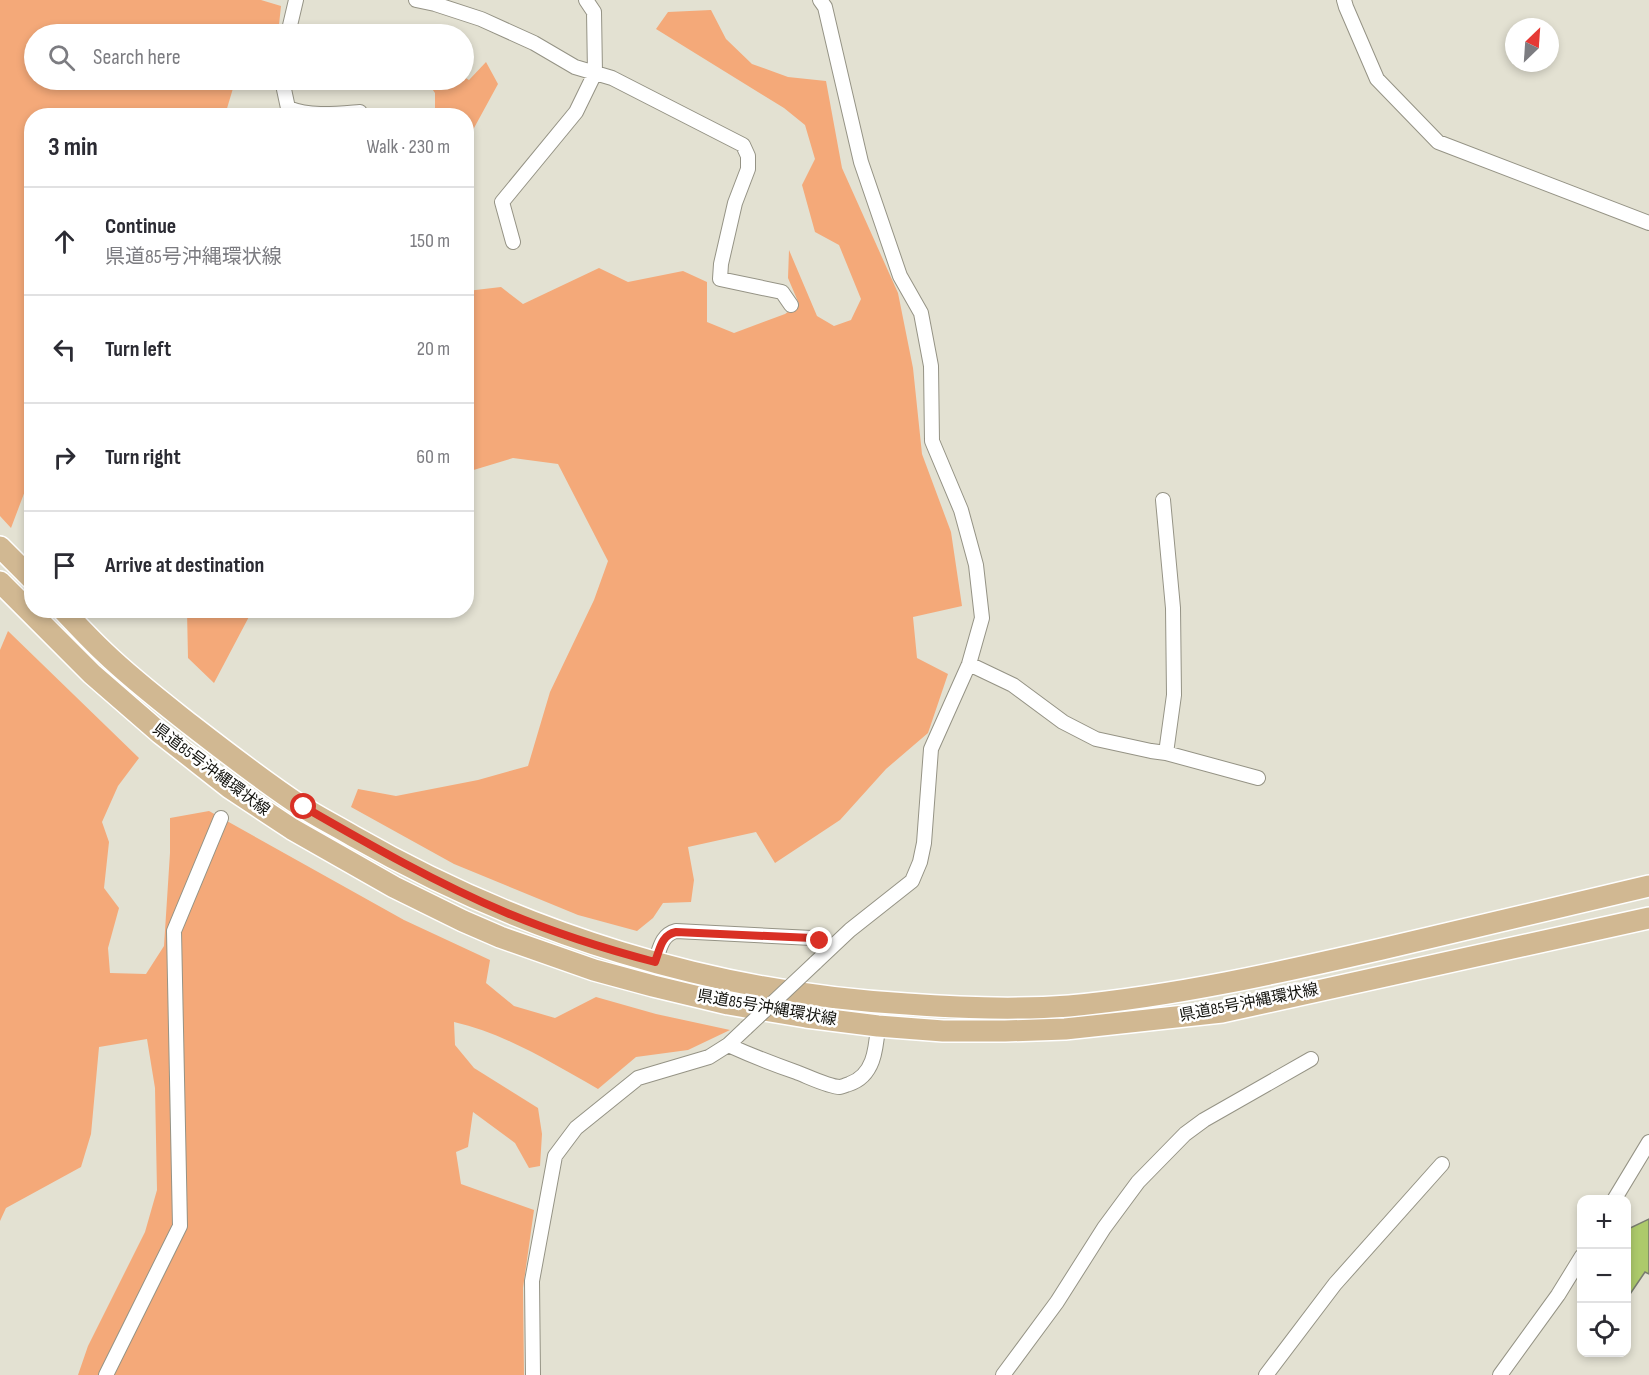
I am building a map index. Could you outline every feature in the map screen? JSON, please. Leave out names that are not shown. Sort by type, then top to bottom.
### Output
[{"type":"main road","points":[[0,547],[24,571]]},
{"type":"main road","name":"県道85号沖縄環状線","points":[[0,582],[24,606]]},
{"type":"main road","name":"県道85号沖縄環状線","points":[[36,618],[92,674],[160,733],[230,788],[292,829],[425,903],[500,937],[594,970],[739,1006],[806,1017],[902,1028],[954,1031],[1065,1029],[1222,1012],[1649,918]]},
{"type":"main road","name":"県道85号沖縄環状線","points":[[71,618],[106,654],[240,764],[304,807],[389,856],[508,913],[606,949],[731,981],[811,995],[880,1003],[1008,1007],[1076,1005],[1140,998],[1213,986],[1327,962],[1649,886]]},
{"type":"street","points":[[290,24],[296,0]]},
{"type":"street","points":[[416,0],[481,19],[534,44],[575,67],[612,78],[743,145],[748,156],[748,169],[735,203],[721,264],[720,279],[782,292],[791,305]]},
{"type":"street","points":[[513,242],[502,202],[576,112],[595,73],[594,12],[586,0]]},
{"type":"street","points":[[533,1375],[532,1281],[555,1156],[576,1128],[638,1078],[709,1057],[728,1045],[830,947],[912,881],[920,862],[924,843],[931,749],[969,664],[982,618],[976,565],[961,510],[932,441],[931,366],[921,313],[900,276],[861,162],[825,7],[820,0]]},
{"type":"street","points":[[1344,0],[1377,79],[1438,142],[1649,223]]},
{"type":"street","points":[[284,90],[288,108]]},
{"type":"street","points":[[1163,500],[1173,608],[1174,695],[1166,753]]},
{"type":"street","points":[[969,664],[1013,686],[1063,722],[1096,739],[1166,753],[1258,778]]},
{"type":"street","points":[[106,1375],[180,1226],[174,931],[221,818]]},
{"type":"street","points":[[655,962],[663,938],[668,933],[676,932],[812,938],[830,947]]},
{"type":"street","points":[[728,1045],[760,1059],[841,1087],[855,1082],[865,1074],[873,1060],[878,1026]]},
{"type":"street","points":[[1003,1375],[1057,1302],[1104,1228],[1138,1182],[1185,1134],[1204,1120],[1311,1059]]},
{"type":"street","points":[[1617,1195],[1649,1142]]},
{"type":"street","points":[[1266,1375],[1335,1284],[1442,1164]]},
{"type":"street","points":[[1500,1375],[1558,1295],[1577,1263]]},
{"type":"shaded area","points":[[0,0],[261,0],[281,6],[279,24],[24,24],[24,90],[232,90],[227,108],[24,108],[24,494],[11,528],[0,516]]},
{"type":"shaded area","points":[[711,10],[726,39],[752,64],[788,77],[826,81],[842,168],[898,293],[913,368],[922,454],[951,532],[962,606],[913,617],[917,658],[948,674],[928,733],[886,769],[840,820],[775,863],[756,832],[688,847],[694,880],[691,902],[663,903],[653,918],[637,931],[578,915],[454,864],[351,807],[358,789],[396,796],[478,780],[528,766],[550,692],[594,600],[608,561],[558,464],[513,458],[474,470],[474,290],[501,287],[523,304],[599,268],[628,282],[683,271],[707,282],[707,322],[734,333],[785,314],[799,304],[788,278],[789,250],[817,316],[834,326],[851,320],[861,299],[839,245],[815,232],[802,185],[815,159],[805,125],[784,108],[656,29],[668,12]]},
{"type":"shaded area","points":[[486,62],[498,84],[474,128],[474,108],[435,108],[433,90],[474,90],[474,75]]},
{"type":"shaded area","points":[[187,618],[248,618],[214,683],[188,658]]},
{"type":"shaded area","points":[[8,631],[139,758],[118,786],[102,822],[109,842],[104,888],[119,908],[108,948],[110,973],[146,974],[164,946],[170,818],[209,811],[404,920],[490,960],[486,983],[514,1006],[555,1018],[596,997],[656,1014],[730,1030],[688,1050],[636,1057],[598,1089],[510,1042],[454,1022],[455,1045],[474,1068],[538,1108],[542,1134],[540,1166],[529,1168],[515,1143],[473,1112],[468,1147],[456,1152],[461,1184],[534,1210],[523,1288],[524,1375],[78,1375],[88,1346],[145,1232],[157,1190],[155,1088],[147,1039],[99,1047],[91,1134],[81,1167],[6,1208],[0,1221],[0,650]]},
{"type":"building","points":[[1649,1219],[1649,1274],[1645,1272],[1631,1293],[1631,1249],[1631,1228]]},
{"type":"route","points":[[304,807],[372,847],[437,881],[508,913],[606,949],[655,962],[663,938],[668,933],[812,938],[820,941]]}]
